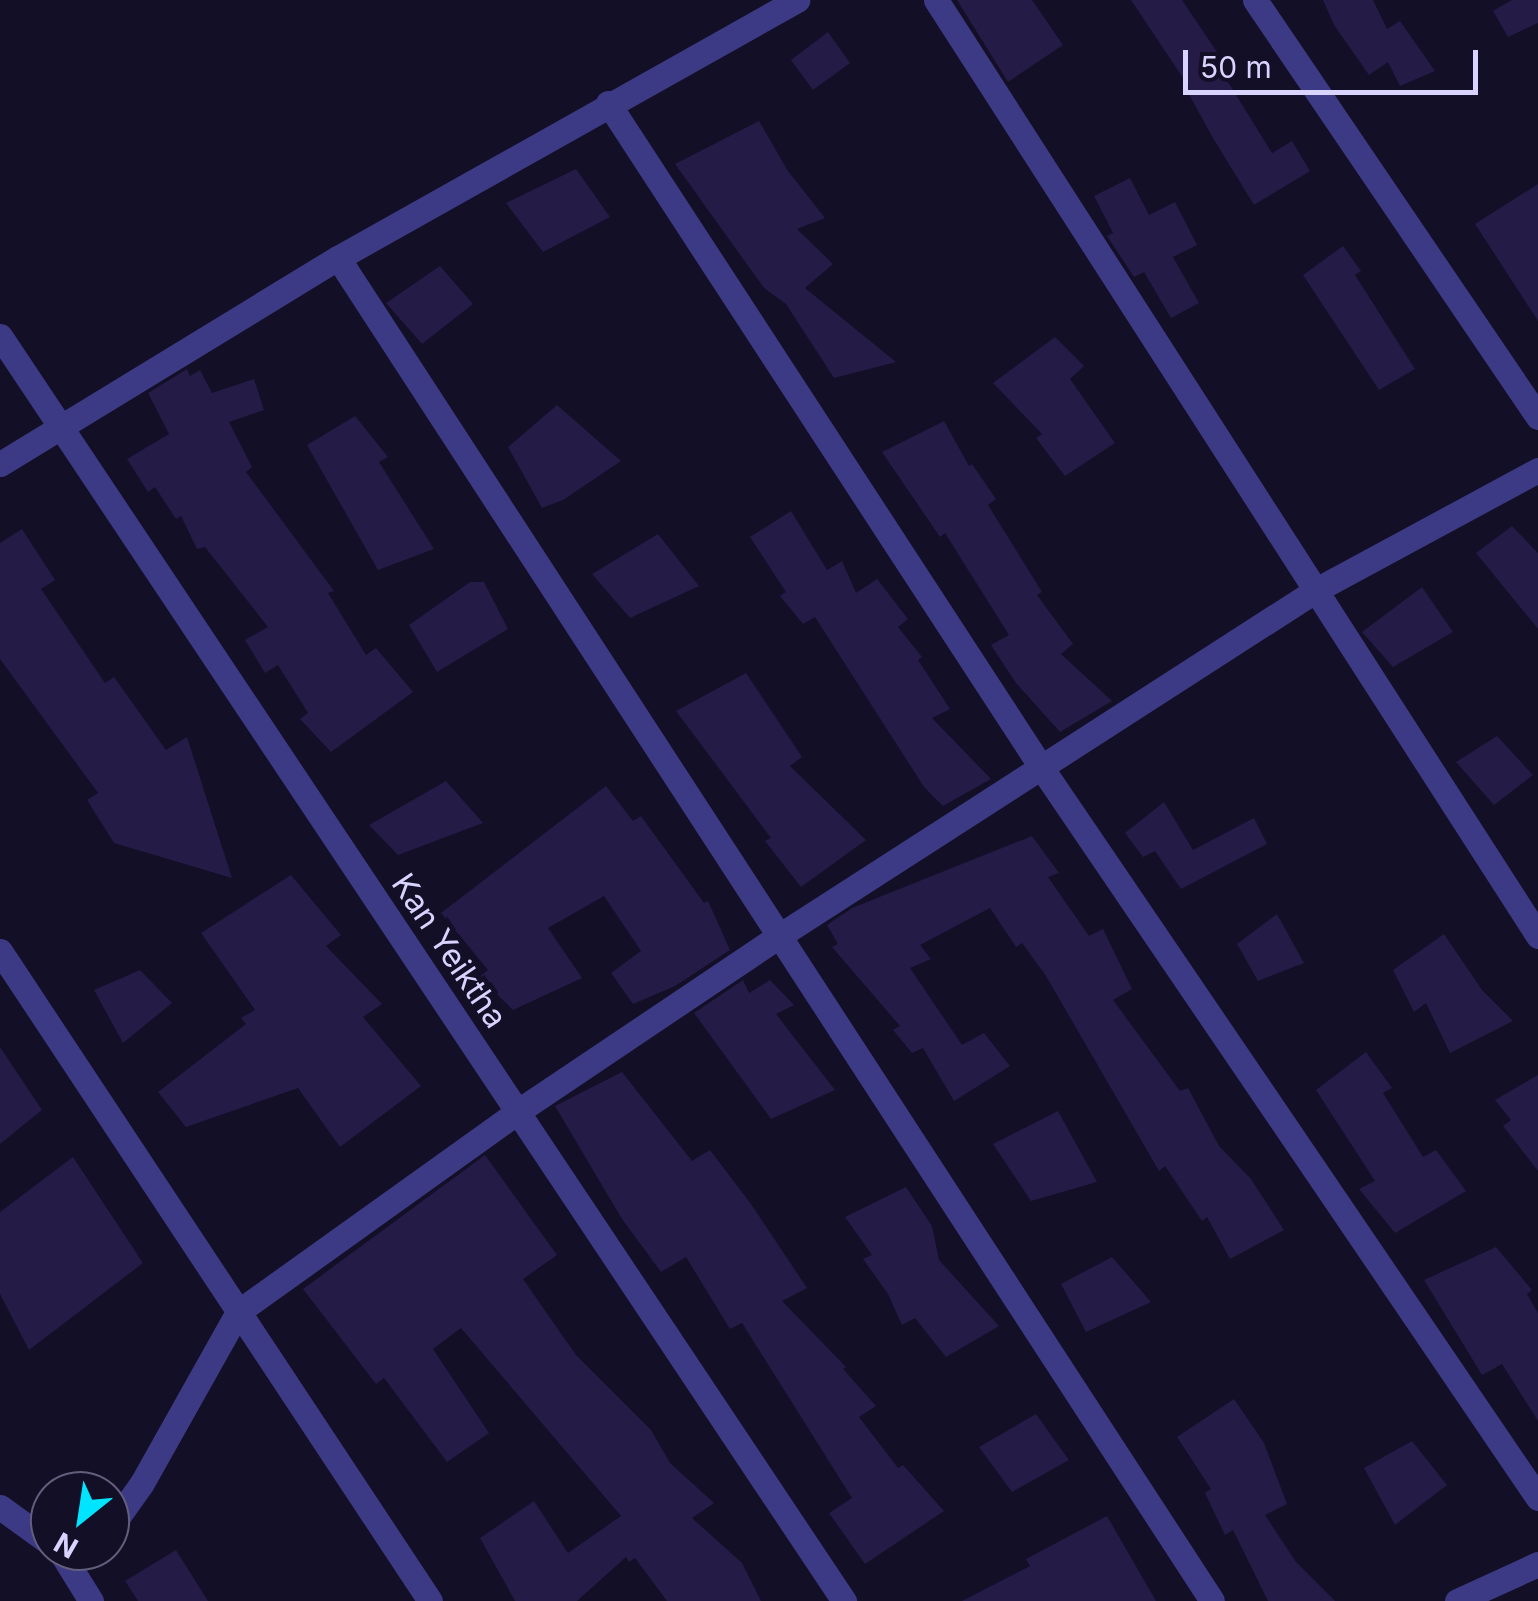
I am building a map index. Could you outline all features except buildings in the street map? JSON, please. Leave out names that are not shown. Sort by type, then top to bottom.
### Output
[{"type":"street","points":[[0,464],[338,258],[797,0]]},
{"type":"street","points":[[936,0],[1538,936]]},
{"type":"street","points":[[1255,0],[1538,417]]},
{"type":"street","points":[[608,104],[1041,767],[1538,1498]]},
{"type":"street","points":[[338,258],[1212,1601]]},
{"type":"street","name":"Kan Yeiktha","points":[[0,336],[844,1601]]},
{"type":"street","points":[[130,1500],[238,1312],[517,1112],[779,936],[1316,590],[1538,470]]},
{"type":"street","points":[[0,951],[430,1601]]},
{"type":"street","points":[[0,1507],[30,1528]]},
{"type":"street","points":[[1457,1601],[1538,1564]]},
{"type":"street","points":[[74,1571],[91,1601]]}]
